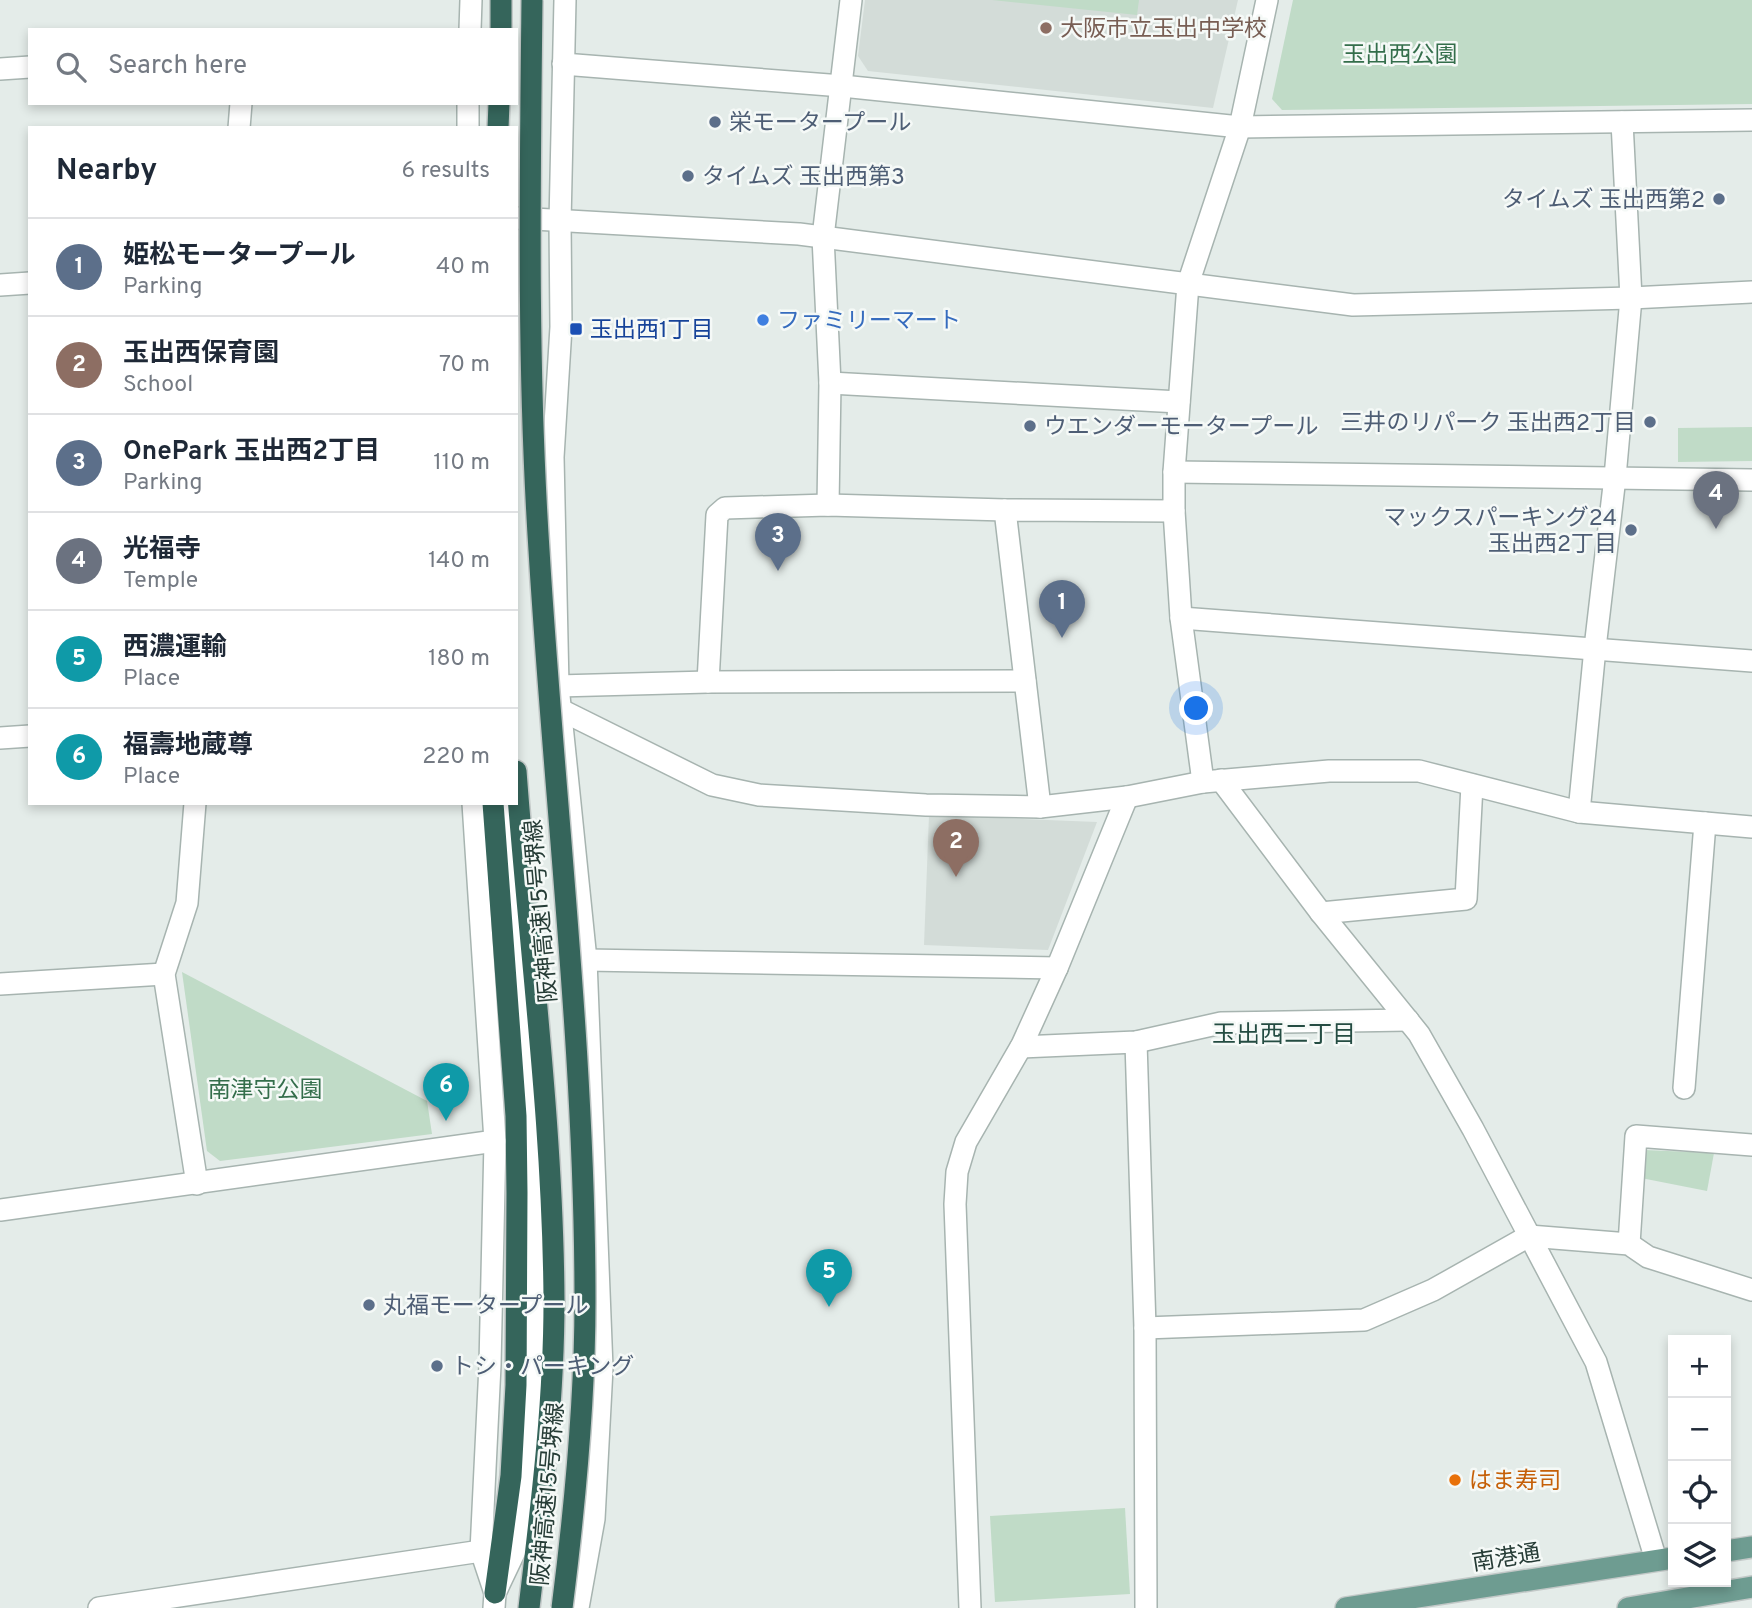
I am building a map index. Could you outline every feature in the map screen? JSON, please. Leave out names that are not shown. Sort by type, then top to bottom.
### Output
[{"type":"highway","points":[[500,28],[501,0]]},
{"type":"highway","name":"阪神高速15号堺線","points":[[532,0],[533,439],[584,1183],[583,1387],[574,1508],[562,1608]]},
{"type":"highway","points":[[498,126],[499,105]]},
{"type":"highway","name":"阪神高速15号堺線","points":[[518,793],[544,1076],[554,1299],[552,1387],[529,1608]]},
{"type":"highway","points":[[493,805],[516,1116],[516,1385],[511,1476],[495,1601]]},
{"type":"main road","points":[[1731,1550],[1752,1547]]},
{"type":"main road","name":"南港通","points":[[1346,1608],[1665,1559]]},
{"type":"main road","points":[[1628,1608],[1752,1587]]},
{"type":"street","points":[[470,28],[471,0]]},
{"type":"street","points":[[565,0],[560,222],[561,327],[553,457],[558,686],[586,960],[602,1368],[594,1519],[578,1608]]},
{"type":"street","points":[[828,505],[830,383],[823,237],[851,0]]},
{"type":"street","points":[[1267,0],[1240,127],[1188,284],[1174,472],[1181,618],[1212,781],[1419,1034],[1473,1129],[1596,1362],[1665,1559]]},
{"type":"street","points":[[563,64],[842,86],[1240,127],[1752,120]]},
{"type":"street","points":[[0,69],[28,67]]},
{"type":"street","points":[[239,126],[241,105]]},
{"type":"street","points":[[468,105],[468,126]]},
{"type":"street","points":[[1578,812],[1594,648],[1615,477],[1631,298],[1622,122]]},
{"type":"street","points":[[518,218],[823,237],[1353,305],[1752,292]]},
{"type":"street","points":[[0,285],[28,283]]},
{"type":"street","points":[[830,383],[1179,402]]},
{"type":"street","points":[[1174,472],[1752,480]]},
{"type":"street","points":[[709,682],[717,515],[725,508],[828,505],[1174,511]]},
{"type":"street","points":[[1005,510],[1040,807]]},
{"type":"street","points":[[1181,618],[1752,661]]},
{"type":"street","points":[[558,686],[709,682],[1025,681]]},
{"type":"street","points":[[561,710],[712,785],[759,795],[926,805],[1040,807],[1126,797],[1212,781],[1329,771],[1419,771],[1578,812],[1752,827]]},
{"type":"street","points":[[0,738],[28,736]]},
{"type":"street","points":[[1321,913],[1466,899],[1472,785]]},
{"type":"street","points":[[970,1608],[955,1204],[957,1172],[966,1142],[1021,1047],[1057,968],[1126,797]]},
{"type":"street","points":[[195,805],[187,903],[164,974],[197,1184]]},
{"type":"street","points":[[473,805],[495,1141],[490,1352],[481,1551],[495,1601]]},
{"type":"street","points":[[495,1601],[523,1534],[537,1352],[535,1218],[506,805]]},
{"type":"street","points":[[1684,1088],[1705,823]]},
{"type":"street","points":[[586,960],[1057,968]]},
{"type":"street","points":[[0,984],[164,974]]},
{"type":"street","points":[[1021,1047],[1136,1042],[1221,1023],[1408,1020]]},
{"type":"street","points":[[1136,1042],[1145,1328],[1146,1608]]},
{"type":"street","points":[[1629,1244],[1636,1136],[1752,1145]]},
{"type":"street","points":[[0,1210],[495,1141]]},
{"type":"street","points":[[1145,1328],[1364,1320],[1433,1290],[1529,1236],[1629,1244],[1648,1256],[1752,1290]]},
{"type":"street","points":[[99,1608],[481,1551]]},
{"type":"shaded area","name":"大阪市立玉出中学校","points":[[865,0],[1238,0],[1213,108],[868,71],[858,56]]},
{"type":"shaded area","points":[[929,815],[1097,822],[1048,950],[924,945]]},
{"type":"green space","points":[[992,0],[1139,0],[1137,15]]},
{"type":"green space","name":"玉出西公園","points":[[1293,0],[1752,0],[1752,104],[1282,110],[1272,99]]},
{"type":"green space","points":[[1752,427],[1752,461],[1678,462],[1678,428]]},
{"type":"green space","name":"南津守公園","points":[[182,972],[427,1101],[432,1134],[220,1161],[207,1151]]},
{"type":"green space","points":[[1644,1150],[1714,1153],[1707,1191],[1641,1178]]},
{"type":"green space","points":[[1125,1508],[1130,1594],[995,1602],[990,1516]]},
{"type":"place","name":"大阪市立玉出中学校","points":[[1046,28]]},
{"type":"place","name":"栄モータープール","points":[[715,122]]},
{"type":"place","name":"タイムズ 玉出西第3","points":[[688,176]]},
{"type":"place","name":"タイムズ 玉出西第2","points":[[1719,199]]},
{"type":"place","name":"ファミリーマート","points":[[763,320]]},
{"type":"place","name":"玉出西1丁目","points":[[576,329]]},
{"type":"place","name":"三井のリパーク 玉出西2丁目","points":[[1650,422]]},
{"type":"place","name":"ウエンダーモータープール","points":[[1030,426]]},
{"type":"place","name":"光福寺","points":[[1716,529]]},
{"type":"place","name":"マックスパーキング24 玉出西2丁目","points":[[1631,530]]},
{"type":"place","name":"OnePark 玉出西2丁目","points":[[778,571]]},
{"type":"place","name":"姫松モータープール","points":[[1062,638]]},
{"type":"place","name":"玉出西保育園","points":[[956,877]]},
{"type":"place","name":"福壽地蔵尊","points":[[446,1121]]},
{"type":"place","name":"丸福モータープール","points":[[369,1305]]},
{"type":"place","name":"西濃運輸","points":[[829,1307]]},
{"type":"place","name":"トシ・パーキング","points":[[437,1366]]},
{"type":"place","name":"はま寿司","points":[[1455,1480]]},
{"type":"district","name":"玉出西二丁目","points":[[1284,1034]]}]
